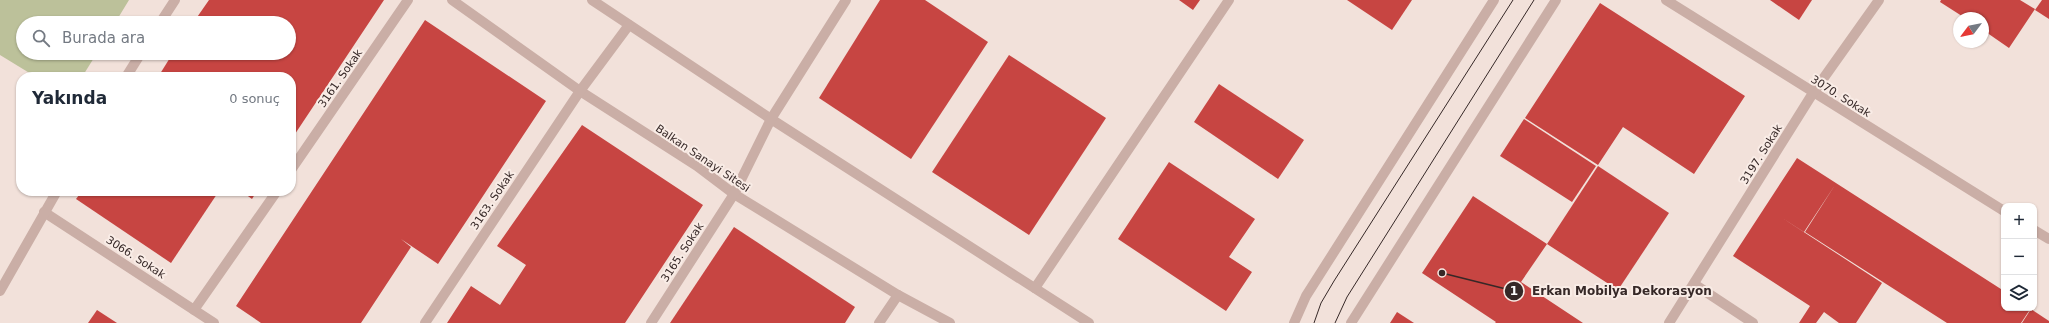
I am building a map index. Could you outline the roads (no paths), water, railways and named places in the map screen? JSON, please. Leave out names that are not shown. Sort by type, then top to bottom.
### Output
[{"type":"street","points":[[165,16],[175,0]]},
{"type":"street","name":"3161. Sokak","points":[[296,163],[408,0]]},
{"type":"street","name":"Balkan Sanayi Sitesi","points":[[452,0],[580,91],[696,166],[734,194],[898,295],[950,323]]},
{"type":"street","points":[[592,0],[771,119],[1089,323]]},
{"type":"street","name":"3165. Sokak","points":[[651,323],[734,194],[771,119],[846,0]]},
{"type":"street","points":[[1035,288],[1229,0]]},
{"type":"street","points":[[1294,323],[1306,296],[1494,0]]},
{"type":"street","points":[[1351,323],[1556,0]]},
{"type":"street","name":"3070. Sokak","points":[[1666,0],[2001,209]]},
{"type":"street","name":"3197. Sokak","points":[[1669,323],[1813,92],[1879,0]]},
{"type":"street","name":"3163. Sokak","points":[[425,323],[580,91],[629,25]]},
{"type":"street","points":[[129,72],[137,60]]},
{"type":"street","points":[[0,291],[54,196]]},
{"type":"street","points":[[194,310],[274,196]]},
{"type":"street","name":"3066. Sokak","points":[[44,212],[214,323]]},
{"type":"street","points":[[2037,231],[2048,236]]},
{"type":"street","points":[[1694,284],[1753,323]]},
{"type":"street","points":[[879,323],[898,295]]},
{"type":"tram line","points":[[1314,323],[1321,303],[1334,281],[1513,0]]},
{"type":"tram line","points":[[1335,323],[1347,297],[1534,0]]},
{"type":"place","name":"Erkan Mobilya Dekorasyon","points":[[1442,273]]}]
